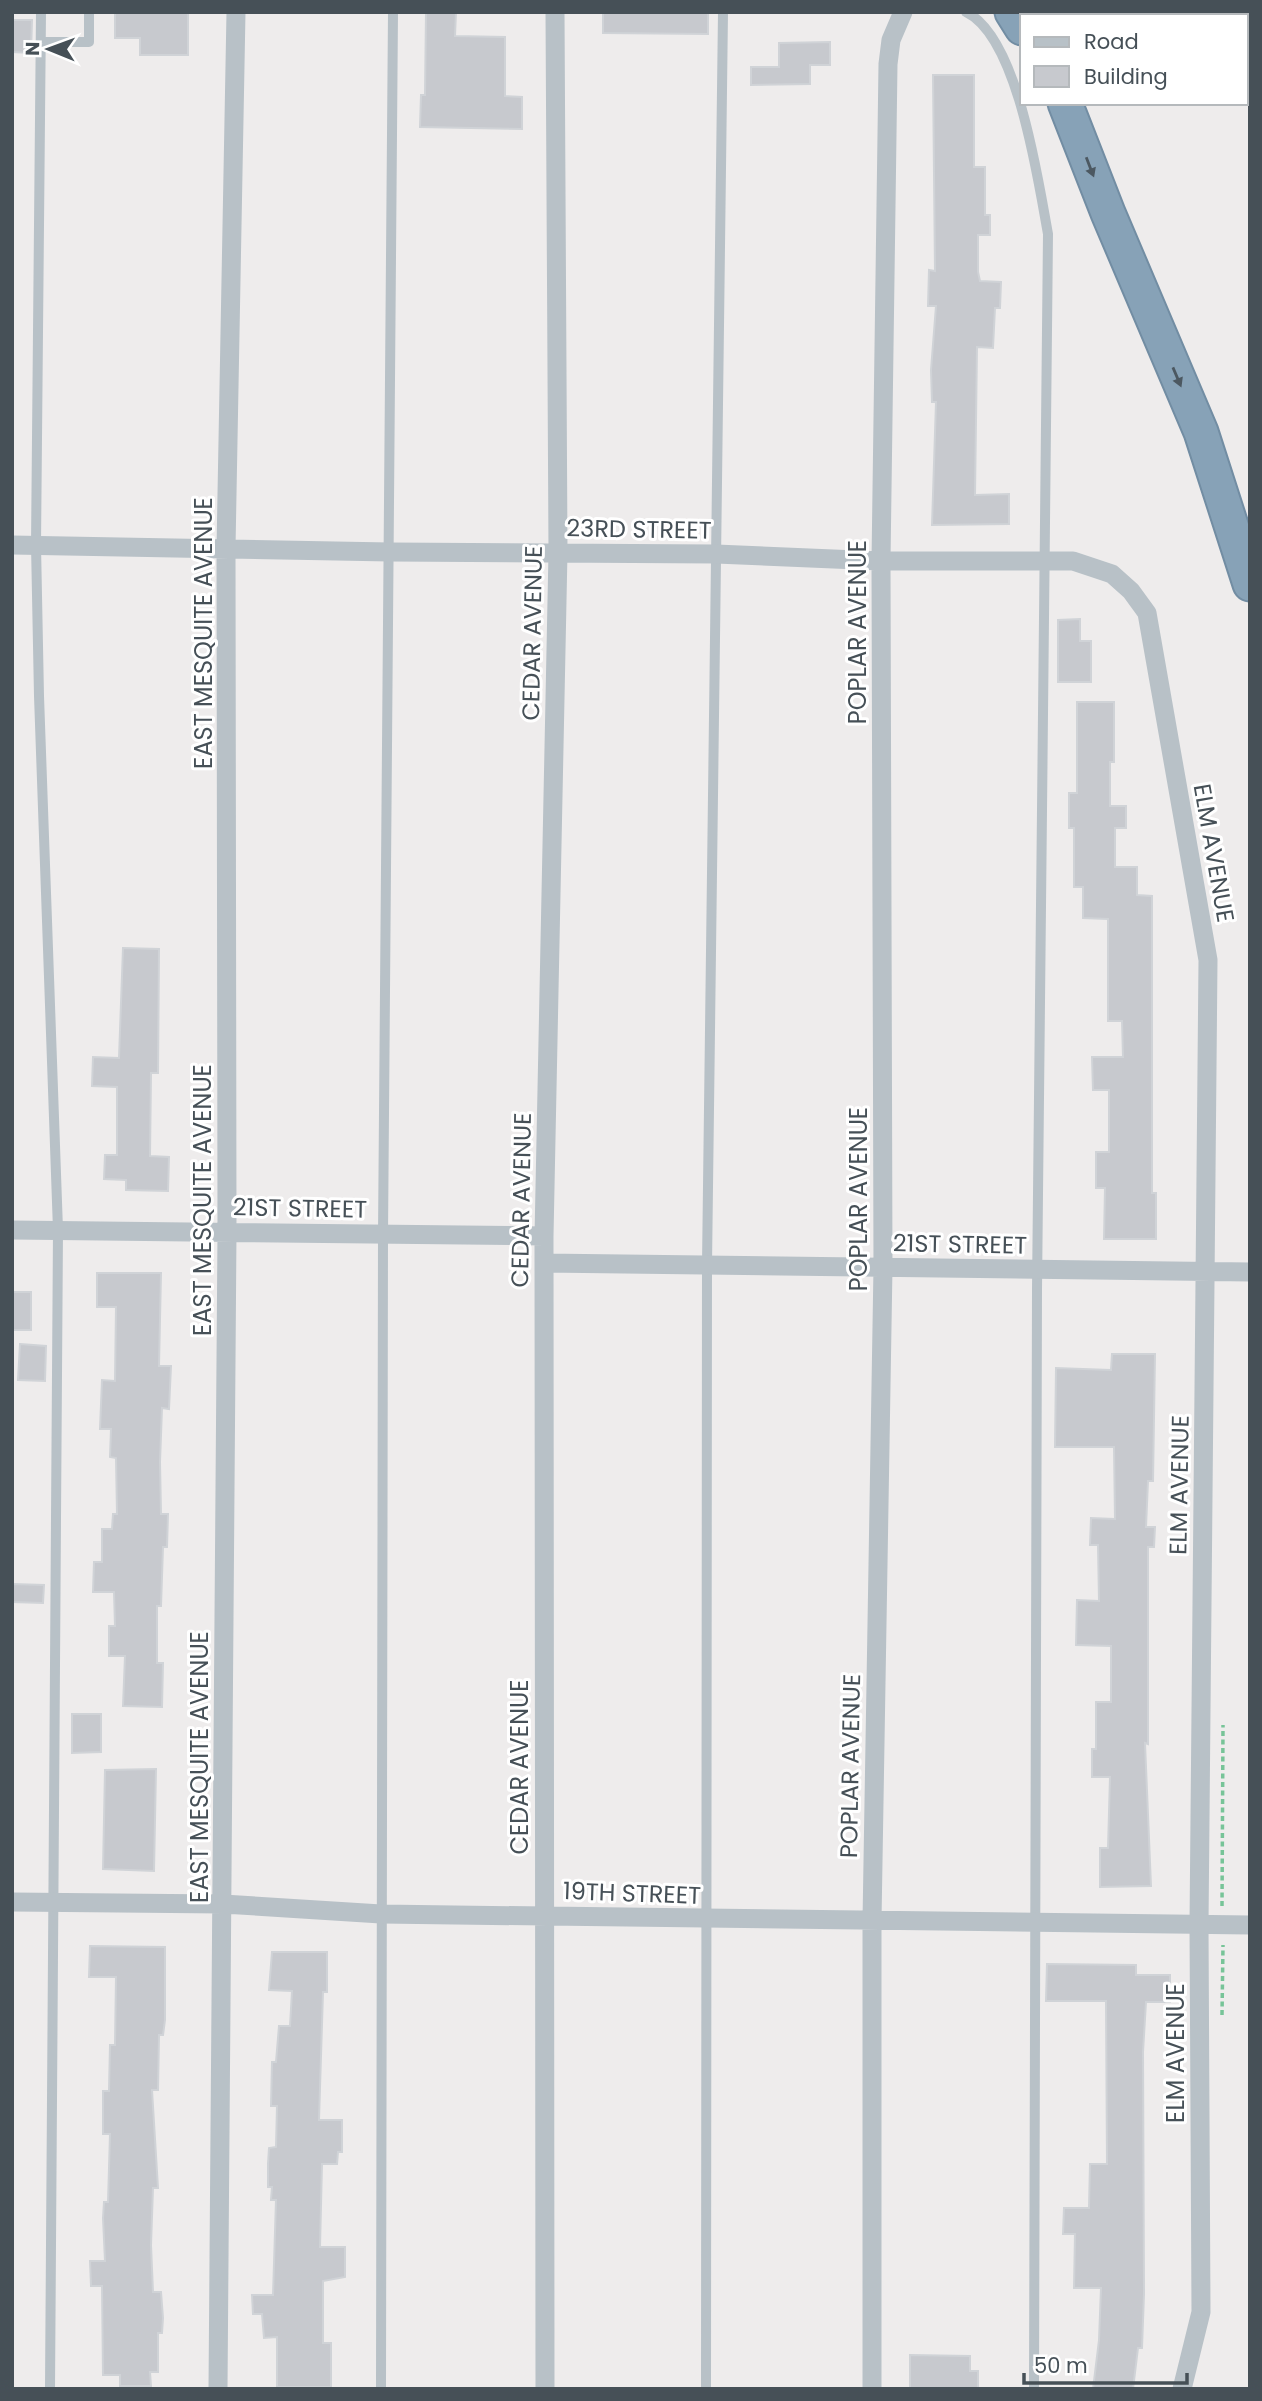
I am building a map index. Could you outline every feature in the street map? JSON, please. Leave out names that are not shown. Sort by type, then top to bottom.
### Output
[{"type":"highway","points":[[1066,105],[1108,213],[1201,432],[1250,584]]},
{"type":"street","name":"EAST MESQUITE AVENUE","points":[[218,2389],[227,1231],[226,548],[236,12]]},
{"type":"street","name":"CEDAR AVENUE","points":[[545,2389],[544,1237],[558,552],[555,12]]},
{"type":"street","name":"POPLAR AVENUE","points":[[872,2389],[872,1921],[883,1267],[881,561],[888,64],[891,40],[903,12]]},
{"type":"street","name":"23RD STREET","points":[[12,545],[390,552],[716,554],[881,561],[1073,561],[1112,574],[1131,591]]},
{"type":"street","name":"ELM AVENUE","points":[[1131,591],[1146,612],[1208,960],[1199,1925],[1201,2312],[1182,2389]]},
{"type":"street","name":"21ST STREET","points":[[12,1230],[544,1237]]},
{"type":"street","name":"21ST STREET","points":[[544,1263],[1250,1272]]},
{"type":"street","name":"19TH STREET","points":[[12,1902],[223,1904],[382,1914],[544,1914],[705,1919],[1250,1926]]},
{"type":"lane","points":[[41,12],[36,545],[38,696],[58,1230],[50,2389]]},
{"type":"lane","points":[[41,42],[89,42],[89,12]]},
{"type":"lane","points":[[381,2389],[383,1235],[393,12]]},
{"type":"lane","points":[[706,2389],[707,1265],[723,12]]},
{"type":"lane","points":[[966,12],[987,28],[1008,64],[1048,234],[1038,1269],[1034,2389]]},
{"type":"building","points":[[115,12],[188,12],[188,55],[140,55],[140,38],[115,38]]},
{"type":"building","points":[[426,12],[456,12],[455,36],[505,37],[505,96],[522,97],[522,129],[420,127],[421,95],[425,95]]},
{"type":"building","points":[[603,12],[708,12],[708,34],[603,33]]},
{"type":"building","points":[[12,20],[32,20],[31,53],[12,52]]},
{"type":"building","points":[[830,42],[830,65],[810,65],[810,84],[751,85],[751,67],[779,67],[779,43]]},
{"type":"building","points":[[933,75],[974,75],[974,167],[985,167],[985,215],[990,215],[990,235],[978,235],[978,272],[980,281],[1001,282],[1000,308],[995,308],[993,348],[977,347],[975,495],[1009,494],[1009,524],[932,525],[936,402],[932,402],[931,370],[936,306],[928,306],[929,270],[935,271]]},
{"type":"building","points":[[1080,619],[1080,641],[1091,641],[1091,682],[1058,682],[1058,620]]},
{"type":"building","points":[[1077,702],[1114,702],[1114,762],[1110,762],[1110,806],[1126,806],[1126,828],[1115,828],[1115,867],[1137,867],[1137,895],[1152,896],[1152,1193],[1156,1193],[1156,1239],[1104,1239],[1105,1188],[1096,1188],[1096,1152],[1109,1152],[1109,1090],[1093,1090],[1092,1057],[1123,1057],[1122,1021],[1108,1021],[1108,919],[1083,918],[1083,887],[1074,887],[1074,828],[1069,828],[1069,793],[1077,793]]},
{"type":"building","points":[[123,948],[159,949],[158,1073],[151,1073],[150,1156],[169,1157],[168,1191],[126,1190],[126,1180],[104,1179],[105,1155],[117,1155],[117,1087],[92,1086],[93,1057],[119,1058]]},
{"type":"building","points":[[97,1273],[161,1273],[159,1366],[171,1366],[169,1409],[162,1408],[160,1462],[161,1514],[168,1514],[167,1547],[163,1547],[161,1606],[157,1606],[157,1663],[163,1663],[162,1707],[123,1706],[125,1656],[109,1656],[109,1626],[115,1626],[114,1592],[93,1592],[94,1562],[102,1562],[102,1529],[112,1529],[113,1514],[117,1514],[116,1458],[110,1457],[111,1429],[100,1429],[102,1380],[115,1381],[116,1307],[97,1307]]},
{"type":"building","points":[[12,1292],[31,1292],[31,1330],[12,1330]]},
{"type":"building","points":[[20,1344],[46,1346],[45,1381],[18,1380]]},
{"type":"building","points":[[1112,1354],[1155,1354],[1153,1481],[1148,1481],[1146,1527],[1155,1527],[1154,1547],[1148,1547],[1148,1744],[1145,1743],[1151,1886],[1100,1887],[1100,1848],[1108,1848],[1110,1777],[1092,1777],[1092,1749],[1096,1749],[1096,1702],[1111,1702],[1111,1646],[1076,1645],[1077,1600],[1099,1601],[1098,1545],[1090,1545],[1091,1518],[1115,1519],[1114,1447],[1055,1447],[1056,1368],[1111,1370]]},
{"type":"building","points":[[12,1584],[44,1585],[43,1603],[12,1602]]},
{"type":"building","points":[[72,1714],[101,1714],[101,1752],[72,1753]]},
{"type":"building","points":[[156,1769],[154,1871],[103,1869],[105,1770]]},
{"type":"building","points":[[90,1946],[165,1947],[165,2020],[163,2035],[159,2035],[158,2090],[152,2090],[158,2188],[153,2188],[151,2245],[153,2292],[161,2292],[163,2318],[162,2333],[158,2333],[158,2372],[150,2372],[151,2386],[120,2386],[120,2375],[103,2375],[102,2286],[91,2286],[90,2261],[105,2261],[103,2218],[104,2202],[108,2202],[110,2134],[103,2134],[103,2091],[109,2091],[110,2045],[115,2045],[116,1977],[89,1977]]},
{"type":"building","points":[[272,1952],[327,1952],[319,2120],[342,2120],[342,2152],[338,2152],[337,2164],[322,2164],[320,2247],[345,2247],[345,2277],[323,2281],[323,2343],[331,2343],[331,2387],[277,2387],[277,2337],[264,2338],[262,2314],[253,2314],[252,2295],[273,2295],[276,2200],[271,2200],[272,2187],[268,2187],[268,2164],[269,2148],[276,2147],[277,2106],[271,2106],[272,2062],[276,2062],[279,2026],[290,2026],[292,1991],[269,1990]]},
{"type":"building","points":[[1047,1964],[1136,1965],[1136,1975],[1170,1975],[1170,2002],[1146,2002],[1143,2052],[1144,2294],[1142,2348],[1138,2348],[1133,2389],[1093,2389],[1099,2340],[1101,2288],[1074,2288],[1075,2234],[1063,2234],[1064,2208],[1089,2208],[1090,2164],[1107,2164],[1106,2001],[1046,2001]]},
{"type":"building","points":[[910,2355],[970,2356],[970,2371],[978,2371],[978,2389],[910,2389]]}]
